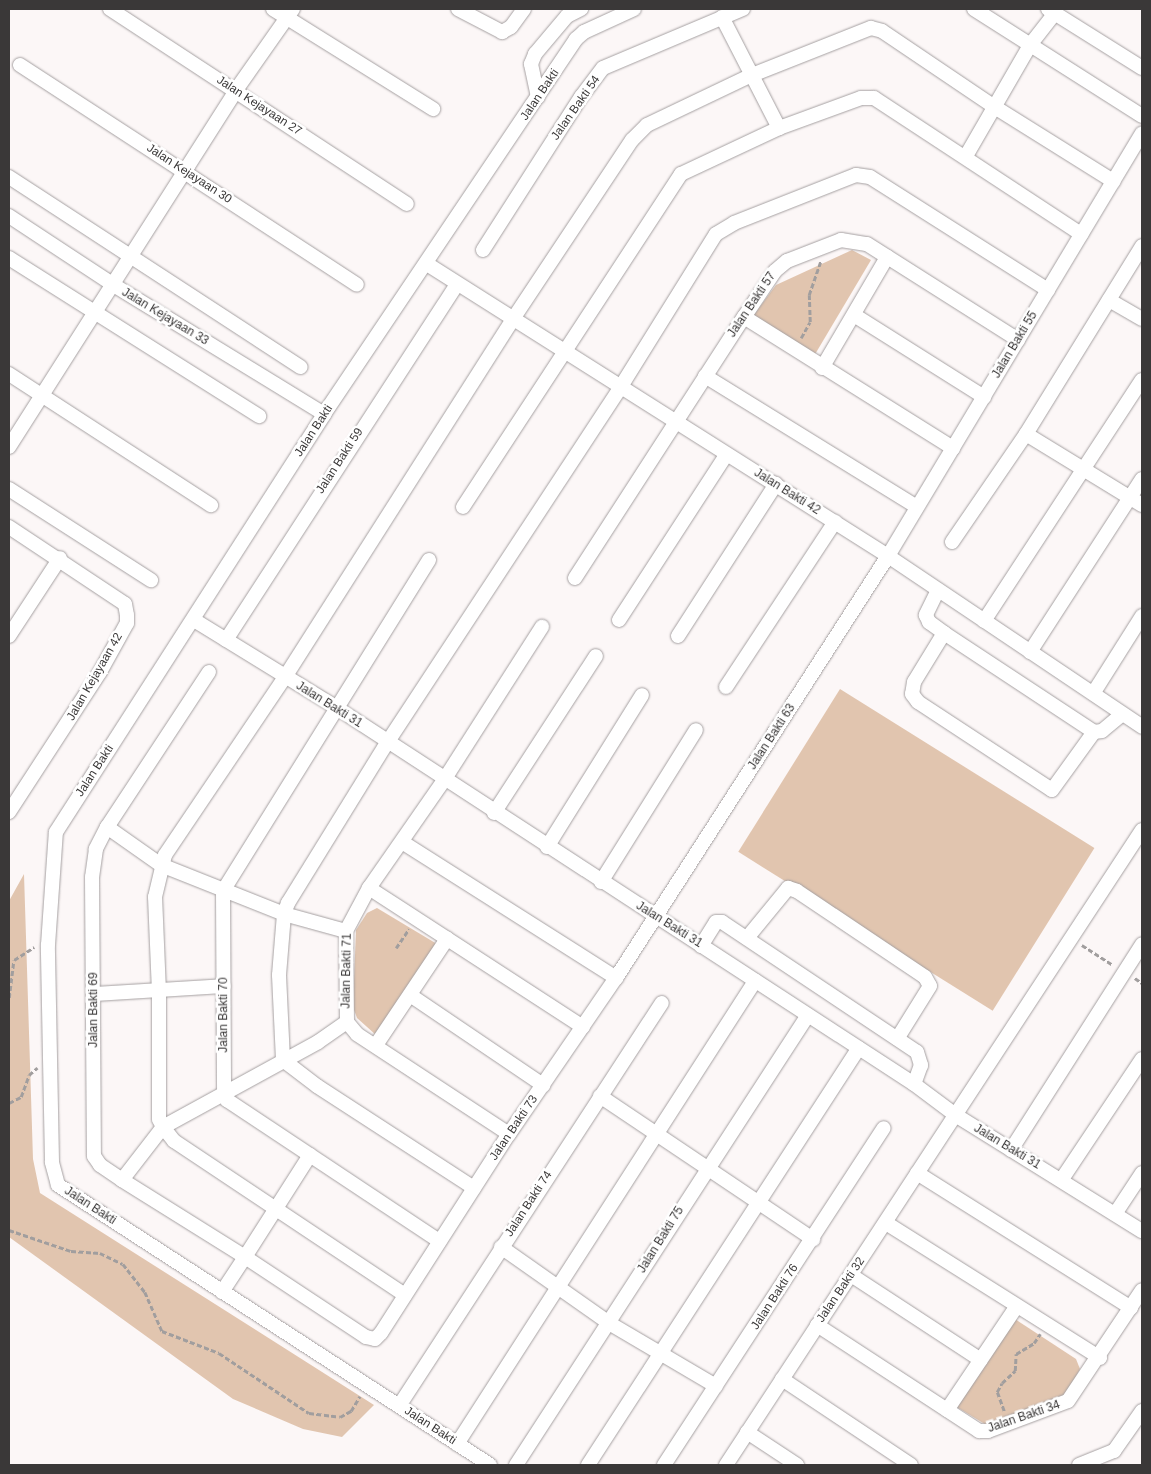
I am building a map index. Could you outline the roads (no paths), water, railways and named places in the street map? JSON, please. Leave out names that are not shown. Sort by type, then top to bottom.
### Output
[{"type":"street","name":"Jalan Kejayaan 27","points":[[110,9],[407,204]]},
{"type":"street","points":[[273,9],[290,13],[433,109]]},
{"type":"street","points":[[458,9],[494,31],[502,32],[511,27],[524,9]]},
{"type":"street","points":[[538,97],[531,64],[535,54],[566,16],[581,9]]},
{"type":"street","name":"Jalan Bakti","points":[[490,1465],[58,1185],[52,1174],[48,945],[56,832],[194,620],[324,414],[427,264],[576,39],[584,32],[634,9]]},
{"type":"street","name":"Jalan Bakti 54","points":[[483,250],[581,97],[604,68],[742,9]]},
{"type":"street","points":[[974,9],[1142,116]]},
{"type":"street","points":[[966,156],[993,106],[1052,11],[1142,68]]},
{"type":"street","points":[[9,447],[184,170],[236,90],[290,13]]},
{"type":"street","points":[[722,17],[779,128]]},
{"type":"street","points":[[405,1295],[274,1210],[174,1141],[163,1127],[159,1119],[159,992],[155,897],[161,865],[285,677],[513,318],[632,140],[647,125],[752,75],[871,28],[882,31],[993,106],[1113,181]]},
{"type":"street","name":"Jalan Kejayaan 30","points":[[20,65],[184,170],[357,286]]},
{"type":"street","points":[[462,507],[565,354],[681,174],[779,128],[860,98],[874,98],[966,156],[1081,234]]},
{"type":"street","name":"Jalan Bakti 55","points":[[888,556],[1142,133]]},
{"type":"street","points":[[474,1188],[317,1086],[283,1060],[278,975],[284,914],[288,903],[387,743],[620,388],[716,234],[734,223],[856,175],[870,177],[1048,290]]},
{"type":"street","points":[[9,177],[300,368]]},
{"type":"street","name":"Jalan Kejayaan 33","points":[[9,216],[112,284],[324,414]]},
{"type":"street","name":"Jalan Bakti 57","points":[[575,578],[677,424],[705,376],[744,317],[775,271],[787,261],[841,240],[867,244],[1018,340]]},
{"type":"street","points":[[952,542],[1026,434],[1142,246]]},
{"type":"street","points":[[822,368],[887,257]]},
{"type":"street","points":[[9,258],[259,416]]},
{"type":"street","name":"Jalan Bakti 42","points":[[427,264],[513,318],[565,354],[726,455],[776,484],[888,556],[1030,652],[1094,692],[1142,727]]},
{"type":"street","name":"Jalan Bakti 59","points":[[226,640],[457,284]]},
{"type":"street","points":[[1109,300],[1142,319]]},
{"type":"street","points":[[854,315],[984,397]]},
{"type":"street","points":[[744,317],[822,368],[953,448]]},
{"type":"street","points":[[9,374],[211,505]]},
{"type":"street","points":[[705,376],[917,507]]},
{"type":"street","points":[[984,621],[1142,380]]},
{"type":"street","points":[[1026,434],[1142,505]]},
{"type":"street","points":[[619,620],[726,455]]},
{"type":"street","points":[[1030,652],[1142,479]]},
{"type":"street","points":[[678,636],[776,484]]},
{"type":"street","points":[[9,489],[152,580]]},
{"type":"street","points":[[726,687],[835,522]]},
{"type":"street","name":"Jalan Kejayaan 42","points":[[9,527],[60,558],[125,604],[127,623],[71,719],[9,812]]},
{"type":"street","name":"Jalan Bakti 63","points":[[655,917],[888,556]]},
{"type":"street","points":[[9,636],[60,558]]},
{"type":"street","points":[[223,891],[429,560]]},
{"type":"street","points":[[938,590],[926,615],[929,622],[944,633],[1094,732],[1102,731],[1122,714]]},
{"type":"street","points":[[1094,692],[1142,616]]},
{"type":"street","name":"Jalan Bakti 31","points":[[194,620],[337,708],[494,813],[808,1014],[914,1084],[957,1116],[1062,1179],[1142,1231]]},
{"type":"street","name":"Jalan Bakti 71","points":[[509,1134],[357,1034],[347,1022],[346,931],[369,888],[444,780],[542,627]]},
{"type":"street","points":[[944,633],[914,682],[912,694],[926,707],[1052,790],[1094,732]]},
{"type":"street","points":[[494,813],[596,656]]},
{"type":"street","name":"Jalan Bakti 69","points":[[209,672],[107,827],[96,849],[92,877],[94,1156],[122,1180],[245,1257]]},
{"type":"street","points":[[547,847],[642,695]]},
{"type":"street","points":[[601,882],[696,730]]},
{"type":"street","points":[[107,827],[161,865],[284,914],[346,931]]},
{"type":"street","name":"Jalan Bakti 32","points":[[726,1465],[816,1325],[957,1116],[1070,938],[1142,830]]},
{"type":"street","points":[[402,842],[616,978]]},
{"type":"street","points":[[369,888],[583,1027]]},
{"type":"street","points":[[748,938],[788,888],[797,891],[925,977],[930,986],[897,1039]]},
{"type":"street","name":"Jalan Bakti 70","points":[[223,891],[224,1092]]},
{"type":"street","name":"Jalan Bakti 73","points":[[245,1257],[366,1337],[374,1339],[655,917]]},
{"type":"street","points":[[701,946],[716,922],[722,922],[748,938],[917,1052],[920,1065],[914,1084]]},
{"type":"street","points":[[376,1045],[447,939]]},
{"type":"street","points":[[1011,1150],[1142,944]]},
{"type":"street","points":[[457,1444],[655,1132],[755,981]]},
{"type":"street","points":[[94,994],[159,992],[224,986]]},
{"type":"street","points":[[410,996],[543,1084]]},
{"type":"street","name":"Jalan Bakti 74","points":[[400,1406],[501,1247],[662,1003]]},
{"type":"street","name":"Jalan Bakti 75","points":[[516,1465],[609,1323],[707,1167],[808,1014]]},
{"type":"street","points":[[122,1180],[163,1127],[347,1022]]},
{"type":"street","points":[[588,1465],[761,1203],[859,1048]]},
{"type":"street","points":[[1062,1179],[1142,1059]]},
{"type":"street","points":[[224,1092],[227,1100],[438,1241]]},
{"type":"street","points":[[600,1096],[813,1239]]},
{"type":"street","name":"Jalan Bakti 76","points":[[664,1465],[884,1128]]},
{"type":"street","points":[[222,1292],[310,1155]]},
{"type":"street","points":[[917,1173],[1131,1308]]},
{"type":"street","points":[[1115,1214],[1142,1173]]},
{"type":"street","points":[[886,1223],[1100,1358]]},
{"type":"street","points":[[501,1247],[609,1323],[716,1386]]},
{"type":"street","points":[[851,1275],[981,1360]]},
{"type":"street","name":"Jalan Bakti 34","points":[[816,1325],[980,1431],[1009,1423],[1068,1401],[1100,1358],[1142,1290]]},
{"type":"street","points":[[947,1410],[1017,1306]]},
{"type":"street","points":[[782,1379],[911,1465]]},
{"type":"street","points":[[1079,1465],[1114,1451],[1142,1411]]},
{"type":"street","points":[[748,1432],[797,1465]]}]
